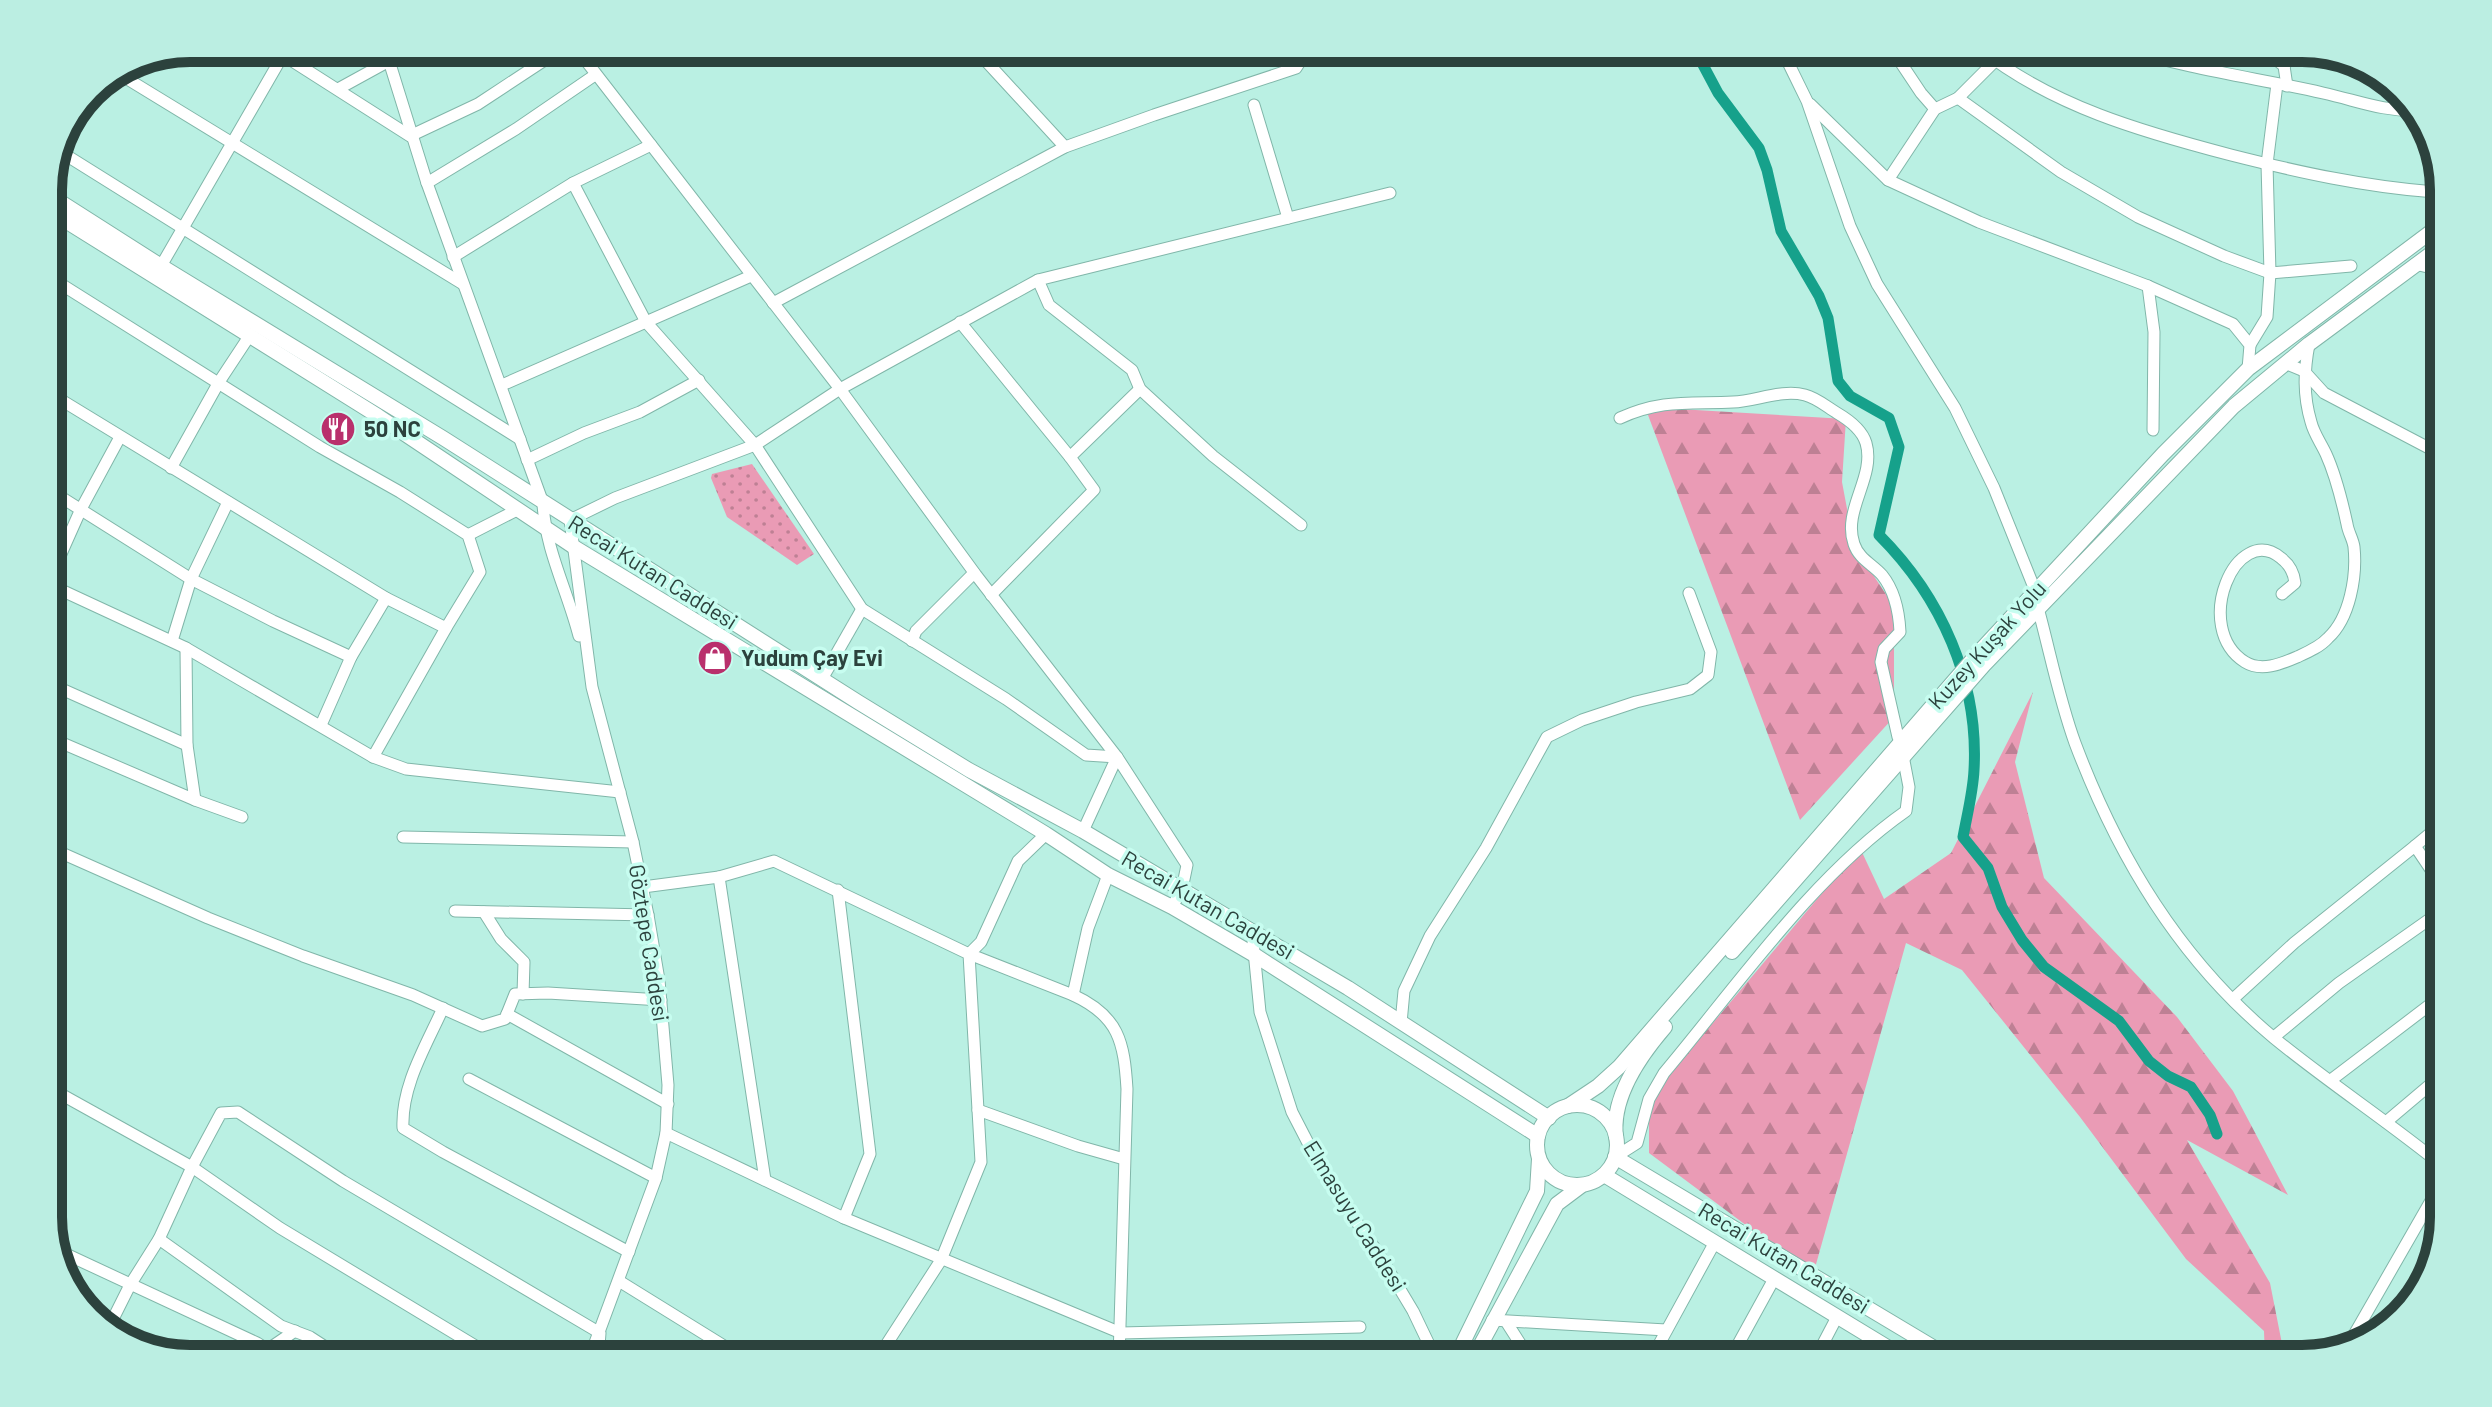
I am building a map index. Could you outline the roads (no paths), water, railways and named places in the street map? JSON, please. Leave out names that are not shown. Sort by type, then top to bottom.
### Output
[{"type":"main road","name":"Recai Kutan Caddesi","points":[[62,203],[443,438],[969,770],[1083,831],[1348,988],[1549,1118]]},
{"type":"main road","name":"Recai Kutan Caddesi","points":[[62,219],[378,416],[574,547],[1046,834],[1108,875],[1172,907],[1256,956],[1538,1136]]},
{"type":"main road","name":"Kuzey Kuşak Yolu","points":[[1568,1106],[1619,1067],[1981,659],[2035,590],[2248,369],[2430,232]]},
{"type":"main road","name":"Kuzey Kuşak Yolu","points":[[1981,659],[2038,608],[2234,406],[2309,344],[2415,264],[2430,256]]},
{"type":"main road","name":"Kuzey Kuşak Yolu","points":[[1616,1137],[1618,1109],[1630,1077],[1659,1035],[1946,699]]},
{"type":"main road","points":[[1462,1345],[1537,1191],[1538,1136],[1549,1118],[1568,1106],[1593,1108],[1612,1125],[1616,1137],[1615,1157],[1604,1175],[1581,1186],[1557,1204],[1500,1321],[1483,1345]]},
{"type":"main road","name":"Recai Kutan Caddesi","points":[[1615,1157],[1930,1345]]},
{"type":"main road","points":[[1539,1159],[1545,1171],[1555,1180],[1581,1186]]},
{"type":"main road","name":"Recai Kutan Caddesi","points":[[1604,1175],[1884,1345]]},
{"type":"street","points":[[161,266],[279,62]]},
{"type":"street","points":[[294,62],[410,136]]},
{"type":"street","points":[[338,89],[387,62]]},
{"type":"street","points":[[389,62],[410,136],[543,503],[544,528],[571,604],[592,687]]},
{"type":"street","points":[[410,136],[478,104],[542,62]]},
{"type":"street","points":[[586,62],[840,389],[974,573],[1117,757],[1187,865],[1182,889],[1172,907]]},
{"type":"street","points":[[987,62],[1065,147]]},
{"type":"street","points":[[773,303],[1065,147],[1296,68],[1298,62]]},
{"type":"street","points":[[1788,62],[1807,101],[1850,226],[1877,284],[1955,408],[1994,488],[2035,590]]},
{"type":"street","points":[[1900,62],[1935,109]]},
{"type":"street","points":[[1888,180],[1935,109],[1958,98],[1994,62]]},
{"type":"street","points":[[1997,62],[2073,105],[2160,137],[2381,188],[2430,192]]},
{"type":"street","points":[[2185,62],[2401,111]]},
{"type":"street","points":[[2279,62],[2284,66]]},
{"type":"street","points":[[2248,369],[2250,345],[2267,317],[2270,273],[2267,164],[2287,62]]},
{"type":"street","points":[[427,183],[516,129],[595,75]]},
{"type":"street","points":[[127,79],[464,285]]},
{"type":"street","points":[[1958,98],[2061,172],[2138,217],[2224,256],[2270,273],[2351,266]]},
{"type":"street","points":[[1807,101],[1888,180],[1979,222],[2148,286],[2233,324],[2250,345]]},
{"type":"street","points":[[1254,105],[1288,218]]},
{"type":"street","points":[[453,257],[573,183],[651,145]]},
{"type":"street","points":[[67,155],[520,439]]},
{"type":"street","points":[[573,183],[646,322],[755,445],[862,609],[1006,699],[1086,755],[1117,757]]},
{"type":"street","points":[[570,520],[615,498],[755,445],[840,389],[1038,280],[1390,193]]},
{"type":"street","points":[[2415,264],[2430,268]]},
{"type":"street","points":[[502,385],[751,276]]},
{"type":"street","points":[[1038,280],[1049,305],[1132,370],[1140,389],[1213,456],[1301,525]]},
{"type":"street","points":[[62,285],[468,535],[480,572],[373,757]]},
{"type":"street","points":[[2148,286],[2154,332],[2153,430]]},
{"type":"street","points":[[960,322],[1094,490],[991,595]]},
{"type":"street","points":[[171,468],[219,382],[250,335]]},
{"type":"street","points":[[2282,594],[2295,583],[2294,575],[2278,555],[2265,549],[2249,551],[2220,597],[2220,625],[2228,646],[2255,667],[2291,660],[2330,637],[2346,610],[2350,593],[2354,546],[2339,490],[2311,422],[2304,371],[2309,344]]},
{"type":"street","points":[[2285,363],[2304,371],[2324,393],[2430,445]]},
{"type":"street","points":[[527,460],[584,433],[640,412],[699,380]]},
{"type":"street","points":[[1070,457],[1140,389]]},
{"type":"street","points":[[1620,418],[1645,407],[1691,401],[1735,402],[1767,396],[1804,395],[1846,419],[1858,430],[1866,444],[1865,466],[1849,525],[1854,546],[1864,560],[1881,573],[1891,589],[1899,614],[1900,632],[1884,649],[1881,662],[1898,737]]},
{"type":"street","points":[[62,401],[386,598],[446,628]]},
{"type":"street","points":[[62,552],[120,437]]},
{"type":"street","points":[[62,497],[191,579],[351,657]]},
{"type":"street","points":[[172,641],[191,579],[228,502]]},
{"type":"street","points":[[468,535],[517,510]]},
{"type":"street","name":"Göztepe Caddesi","points":[[570,520],[592,687],[633,842],[648,915],[661,1000],[668,1104],[666,1133],[656,1178],[595,1345]]},
{"type":"street","points":[[912,641],[916,631],[974,573]]},
{"type":"street","points":[[62,590],[186,648],[373,757],[406,769],[620,792]]},
{"type":"street","points":[[1401,1023],[1404,991],[1430,936],[1486,848],[1547,737],[1582,720],[1636,702],[1690,689],[1708,675],[1711,652],[1689,593]]},
{"type":"street","points":[[321,725],[351,657],[386,598]]},
{"type":"street","points":[[2038,608],[2075,742],[2121,847],[2162,917],[2233,999],[2274,1037],[2430,1156]]},
{"type":"street","points":[[822,679],[862,609]]},
{"type":"street","points":[[186,648],[187,745],[195,800]]},
{"type":"street","points":[[62,689],[187,745]]},
{"type":"street","points":[[62,743],[242,817]]},
{"type":"street","points":[[1083,831],[1117,757]]},
{"type":"street","points":[[1615,1157],[1637,1143],[1649,1099],[1664,1073],[1787,924],[1872,836],[1906,811],[1909,787],[1904,761]]},
{"type":"street","points":[[889,1345],[941,1260],[981,1162],[969,954],[981,942],[1018,861],[1046,834]]},
{"type":"street","points":[[2233,999],[2294,943],[2430,834]]},
{"type":"street","points":[[403,837],[633,842]]},
{"type":"street","points":[[2415,846],[2430,868]]},
{"type":"street","points":[[62,853],[289,951],[413,995],[482,1026],[505,1019],[515,994],[661,1000]]},
{"type":"street","points":[[643,887],[719,877],[774,861],[969,954],[1095,1005],[1117,1034],[1125,1054],[1127,1089],[1120,1345]]},
{"type":"street","points":[[1073,995],[1088,928],[1108,875]]},
{"type":"street","points":[[719,877],[765,1180]]},
{"type":"street","points":[[838,890],[870,1154],[844,1218]]},
{"type":"street","points":[[455,911],[648,915]]},
{"type":"street","points":[[484,912],[501,939],[524,962],[523,994]]},
{"type":"street","points":[[2274,1037],[2339,983],[2430,919]]},
{"type":"street","name":"Elmasuyu Caddesi","points":[[1252,931],[1260,1012],[1292,1112],[1324,1174],[1380,1256],[1429,1345]]},
{"type":"street","points":[[2331,1080],[2430,1005]]},
{"type":"street","points":[[443,1008],[413,1075],[402,1110],[403,1128],[629,1252]]},
{"type":"street","points":[[507,1014],[668,1104]]},
{"type":"street","points":[[469,1079],[656,1178]]},
{"type":"street","points":[[2386,1122],[2430,1085]]},
{"type":"street","points":[[62,1095],[192,1167],[280,1228],[474,1345]]},
{"type":"street","points":[[978,1110],[1124,1159]]},
{"type":"street","points":[[113,1319],[159,1239],[221,1113],[238,1112],[357,1190],[600,1333],[599,1345]]},
{"type":"street","points":[[666,1133],[844,1218],[1121,1333],[1360,1327]]},
{"type":"street","points":[[2355,1333],[2430,1202]]},
{"type":"street","points":[[159,1239],[281,1326],[322,1345]]},
{"type":"street","points":[[1658,1345],[1715,1242]]},
{"type":"street","points":[[68,1256],[256,1345]]},
{"type":"street","points":[[1738,1345],[1774,1279]]},
{"type":"street","points":[[619,1281],[722,1345]]},
{"type":"street","points":[[1822,1345],[1837,1317]]},
{"type":"street","points":[[1500,1321],[1666,1330]]},
{"type":"street","points":[[1500,1321],[1519,1345]]},
{"type":"street","points":[[274,1345],[295,1331]]},
{"type":"waterway","points":[[1701,62],[1718,93],[1759,148],[1781,231],[1819,296],[1828,318],[1838,381],[1850,396],[1889,418],[1899,447],[1879,535],[1921,585],[1938,613],[1962,673],[1974,737],[1973,778],[1963,837],[1988,868],[2002,907],[2022,940],[2044,967],[2119,1021],[2149,1061],[2168,1076],[2191,1087],[2210,1115],[2217,1134]]},
{"type":"place","name":"50 NC","points":[[338,429]]},
{"type":"place","name":"Yudum Çay Evi","points":[[715,658]]}]
